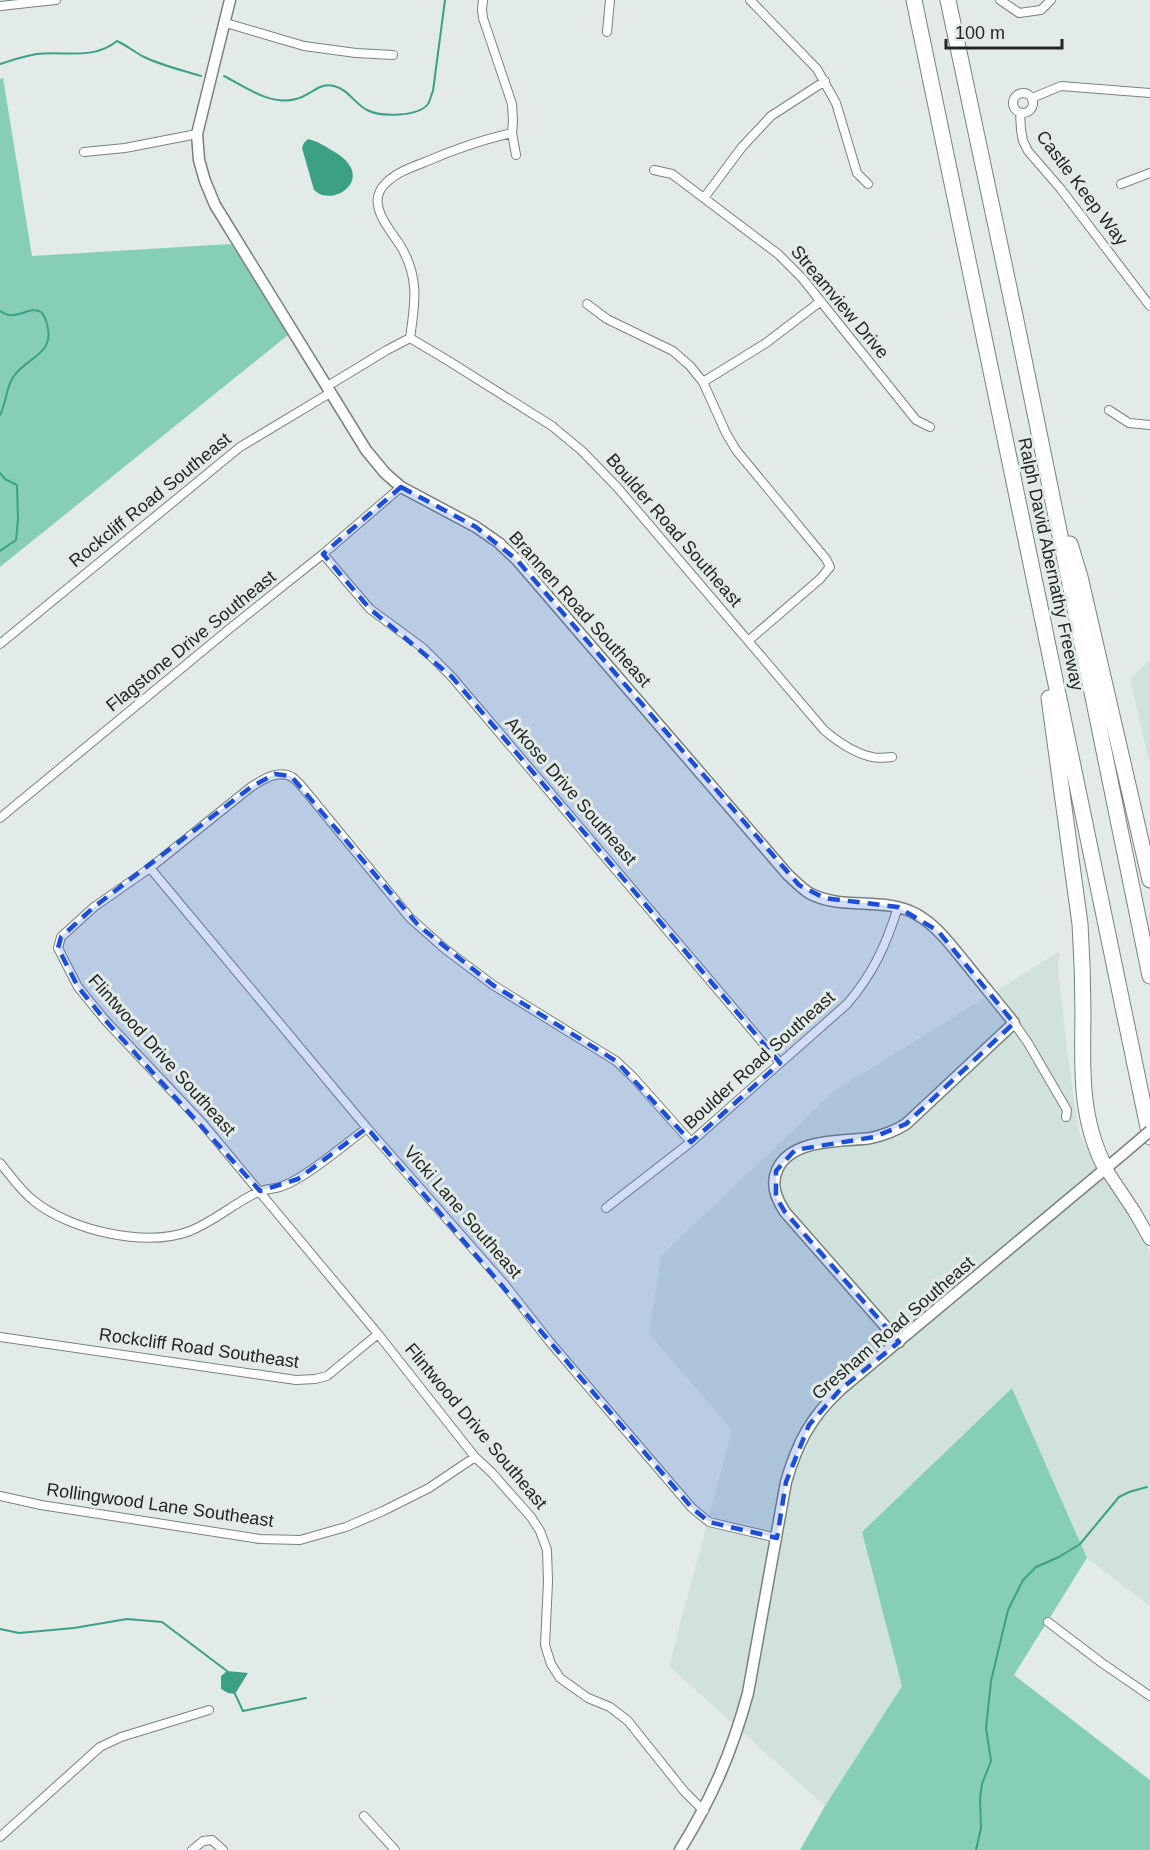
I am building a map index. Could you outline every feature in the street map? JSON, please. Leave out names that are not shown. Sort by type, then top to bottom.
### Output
[{"type":"highway","name":"Ralph David Abernathy Freeway","points":[[914,0],[1150,1137]]},
{"type":"highway","name":"Ralph David Abernathy Freeway","points":[[948,0],[1150,976]]},
{"type":"highway","points":[[1041,446],[1080,577],[1150,880]]},
{"type":"highway","points":[[1026,540],[1080,924],[1082,1072],[1085,1110],[1092,1140],[1106,1169]]},
{"type":"main road","points":[[1106,1169],[1150,1239]]},
{"type":"street","points":[[0,6],[56,0]]},
{"type":"street","name":"Brannen Road Southeast","points":[[230,0],[197,134],[199,160],[205,181],[214,205],[370,456],[401,487],[476,527],[499,543],[517,560],[799,885],[810,893],[824,898],[898,907],[915,913],[938,932],[1028,1043],[1066,1110],[1066,1118]]},
{"type":"street","points":[[483,0],[483,18],[512,104],[512,133],[516,155]]},
{"type":"street","points":[[607,32],[610,0]]},
{"type":"street","points":[[750,0],[805,56],[825,81],[836,103],[857,173],[868,184]]},
{"type":"street","points":[[1000,0],[1019,13],[1041,10],[1051,0]]},
{"type":"street","points":[[226,23],[304,46],[393,55]]},
{"type":"street","points":[[704,198],[742,147],[771,116],[825,81]]},
{"type":"street","name":"Castle Keep Way","points":[[1032,98],[1061,86],[1150,93]]},
{"type":"street","name":"Castle Keep Way","points":[[1023,93],[1032,98],[1032,109],[1026,113],[1020,113],[1015,109],[1014,99],[1023,93]]},
{"type":"street","name":"Castle Keep Way","points":[[1020,113],[1023,141],[1028,150],[1150,306]]},
{"type":"street","points":[[410,338],[416,292],[414,279],[407,257],[377,205],[378,194],[386,182],[398,174],[458,148],[512,133]]},
{"type":"street","points":[[84,152],[125,148],[197,134]]},
{"type":"street","name":"Streamview Drive","points":[[654,170],[672,174],[778,254],[802,278],[916,420],[930,427]]},
{"type":"street","points":[[1121,184],[1150,173]]},
{"type":"street","points":[[703,382],[766,343],[821,301]]},
{"type":"street","points":[[587,304],[607,319],[673,351],[690,366],[703,382],[736,450],[833,567],[748,641]]},
{"type":"street","name":"Rockcliff Road Southeast","points":[[0,644],[240,447],[387,350],[410,338]]},
{"type":"street","name":"Boulder Road Southeast","points":[[410,338],[552,426],[582,451],[617,487],[824,730],[836,740],[873,758],[892,757]]},
{"type":"street","points":[[1109,410],[1129,423],[1150,425]]},
{"type":"street","name":"Flagstone Drive Southeast","points":[[0,818],[323,554],[401,487]]},
{"type":"street","name":"Arkose Drive Southeast","points":[[323,554],[370,609],[398,632],[423,648],[452,677],[780,1063]]},
{"type":"street","name":"Flintwood Drive Southeast","points":[[691,1142],[616,1061],[479,975],[418,926],[291,776],[275,774],[251,787],[150,868],[94,907],[61,937],[58,948],[78,987],[105,1020],[203,1124],[260,1191],[476,1457],[519,1502],[540,1531],[547,1550],[545,1646],[560,1678],[588,1698],[610,1707],[628,1721],[684,1791],[704,1811]]},
{"type":"street","name":"Vicki Lane Southeast","points":[[150,868],[367,1128],[505,1284],[549,1341],[692,1508],[709,1522],[777,1538]]},
{"type":"street","name":"Boulder Road Southeast","points":[[606,1208],[691,1142],[832,1018],[857,993],[882,951],[898,907]]},
{"type":"street","points":[[899,1342],[785,1212],[776,1197],[774,1182],[776,1171],[782,1161],[795,1150],[812,1145],[874,1137],[906,1125],[1014,1023]]},
{"type":"street","points":[[0,1163],[16,1184],[33,1200],[62,1219],[84,1227],[143,1238],[166,1237],[188,1232],[209,1222],[260,1191],[281,1187],[298,1179],[367,1128]]},
{"type":"street","name":"Gresham Road Southeast","points":[[680,1850],[704,1811],[728,1759],[748,1693],[786,1482],[795,1453],[807,1429],[831,1398],[1150,1131]]},
{"type":"street","name":"Rockcliff Road Southeast","points":[[0,1337],[296,1380],[327,1377],[378,1334]]},
{"type":"street","name":"Rollingwood Lane Southeast","points":[[0,1496],[41,1505],[260,1539],[300,1539],[346,1527],[383,1512],[429,1488],[476,1457]]},
{"type":"street","points":[[1048,1622],[1150,1696]]},
{"type":"street","points":[[0,1837],[100,1747],[121,1737],[209,1710]]},
{"type":"street","points":[[364,1816],[395,1850]]},
{"type":"street","points":[[192,1850],[203,1841],[212,1840],[223,1850]]},
{"type":"highlighted area","points":[[401,487],[476,527],[517,560],[799,885],[824,898],[898,907],[938,931],[1014,1023],[906,1124],[874,1137],[795,1150],[776,1171],[776,1197],[785,1212],[899,1342],[840,1390],[809,1425],[786,1482],[777,1538],[709,1522],[692,1508],[367,1128],[298,1179],[260,1191],[105,1020],[78,987],[58,948],[61,937],[94,907],[251,787],[275,774],[291,776],[419,926],[493,985],[616,1061],[691,1142],[780,1063],[452,677],[370,609],[323,554]]},
{"type":"shaded area","points":[[3,78],[32,256],[231,244],[293,331],[0,567],[0,79]]},
{"type":"shaded area","points":[[308,139],[333,151],[346,161],[352,171],[352,180],[348,187],[340,193],[331,196],[322,195],[314,190],[302,148]]},
{"type":"shaded area","points":[[1150,660],[1150,766],[1130,679]]},
{"type":"shaded area","points":[[1059,952],[1058,969],[1079,1133],[1102,1174],[1144,1239],[1150,1253],[1150,1606],[1087,1558],[1012,1388],[862,1532],[902,1686],[825,1806],[669,1666],[732,1430],[649,1334],[661,1256],[834,1091]]},
{"type":"shaded area","points":[[1012,1388],[1087,1558],[1014,1675],[1150,1780],[1150,1850],[800,1850],[825,1806],[902,1686],[862,1532]]},
{"type":"shaded area","points":[[227,1671],[248,1673],[235,1694],[221,1689],[221,1676]]},
{"type":"waterway","points":[[224,76],[258,94],[277,100],[296,99],[329,85],[343,90],[367,110],[373,112],[389,115],[416,111],[428,104],[433,91],[445,0]]},
{"type":"waterway","points":[[0,64],[37,54],[89,53],[99,51],[117,41],[149,59],[201,76]]},
{"type":"waterway","points":[[0,311],[13,315],[37,310],[44,316],[49,335],[43,350],[12,379],[0,415]]},
{"type":"waterway","points":[[0,473],[5,479],[17,485],[18,519],[16,540],[0,551]]},
{"type":"waterway","points":[[976,1850],[981,1828],[982,1784],[991,1761],[986,1728],[991,1681],[1008,1610],[1023,1580],[1036,1567],[1080,1544],[1119,1497],[1147,1487]]},
{"type":"waterway","points":[[0,1629],[19,1633],[74,1628],[127,1619],[162,1622],[227,1671]]},
{"type":"waterway","points":[[235,1694],[243,1711],[306,1698]]}]
